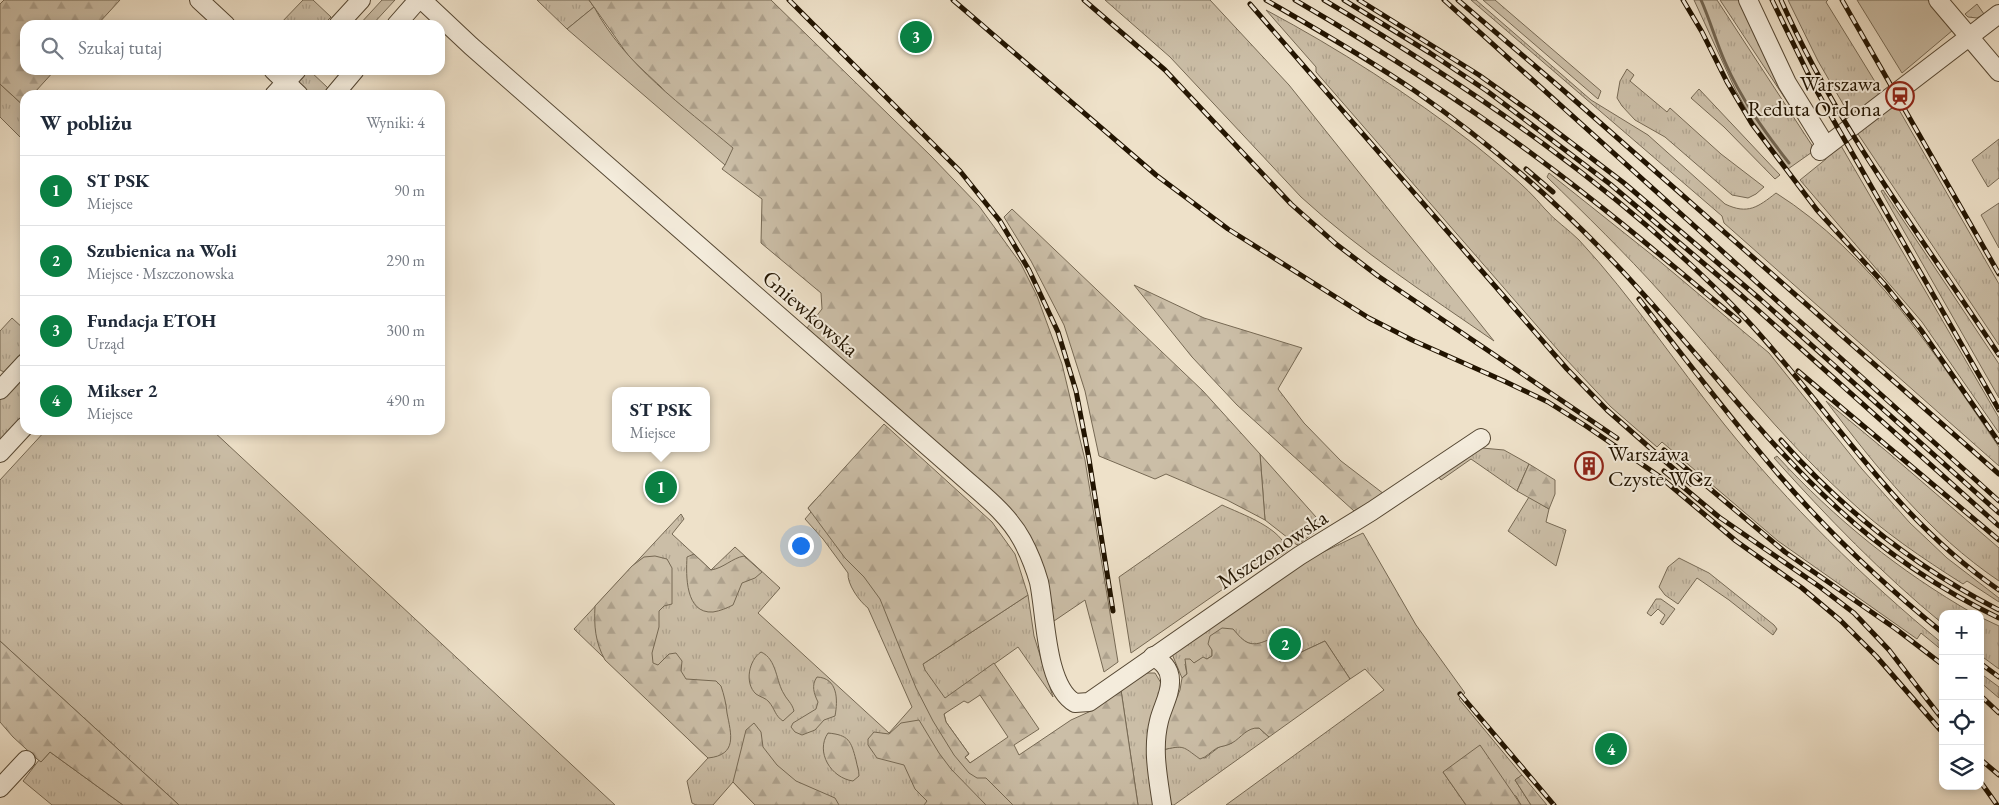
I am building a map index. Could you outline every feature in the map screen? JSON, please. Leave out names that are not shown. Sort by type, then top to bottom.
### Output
[{"type":"street","points":[[199,0],[221,20]]},
{"type":"street","points":[[343,20],[361,0]]},
{"type":"street","points":[[400,20],[418,0]]},
{"type":"street","name":"Gniewkowska","points":[[422,0],[443,20]]},
{"type":"street","points":[[1748,0],[1786,83],[1823,149],[1999,14]]},
{"type":"street","points":[[1938,0],[1999,72]]},
{"type":"street","name":"Gniewkowska","points":[[445,22],[470,46],[942,458],[998,510],[1021,538],[1039,582],[1052,661],[1060,687],[1064,695],[1075,703],[1089,702]]},
{"type":"street","points":[[338,90],[351,75]]},
{"type":"street","points":[[283,79],[294,90]]},
{"type":"street","points":[[0,390],[20,368]]},
{"type":"street","points":[[0,453],[20,431]]},
{"type":"street","name":"Mszczonowska","points":[[1089,702],[1298,556],[1372,511],[1481,438]]},
{"type":"street","points":[[1153,656],[1167,668],[1171,681],[1159,722],[1155,755],[1162,805]]},
{"type":"street","points":[[0,788],[26,760]]},
{"type":"green space","points":[[4,0],[120,0],[102,20],[20,20],[20,75],[50,75],[37,90],[20,90],[20,102],[0,84],[0,4]]},
{"type":"green space","points":[[303,0],[313,0],[331,17],[328,20],[284,20]]},
{"type":"green space","points":[[382,0],[395,0],[377,20],[364,20]]},
{"type":"green space","points":[[537,0],[589,0],[594,7],[567,29]]},
{"type":"green space","points":[[589,0],[771,0],[931,156],[979,206],[1021,264],[1037,296],[1062,364],[1085,460],[1118,662],[1104,672],[1085,600],[1054,621],[1044,582],[1031,546],[940,446],[807,328],[822,309],[821,293],[761,243],[762,199],[722,169],[725,165],[661,87],[630,58]]},
{"type":"green space","points":[[1105,0],[1210,0],[1289,85],[1494,341],[1395,272],[1347,236],[1301,197],[1170,57]]},
{"type":"green space","points":[[1471,0],[1476,0],[1591,100],[1648,135],[1725,204],[1740,209],[1752,208],[1776,193],[1810,217],[1842,245],[1900,308],[1951,377],[1999,447],[1999,466],[1724,223],[1722,216]]},
{"type":"green space","points":[[1483,0],[1495,0],[1601,91],[1598,99]]},
{"type":"green space","points":[[1694,0],[1717,0],[1815,150],[1788,169],[1753,121],[1736,91]]},
{"type":"green space","points":[[1720,0],[1742,0],[1794,112],[1790,106]]},
{"type":"green space","points":[[1788,0],[1828,0],[1826,2],[1882,93],[1850,116],[1818,61]]},
{"type":"green space","points":[[1857,0],[1928,0],[1953,30],[1902,73]]},
{"type":"green space","points":[[1977,4],[1984,14],[1977,18],[1968,17],[1965,14]]},
{"type":"green space","points":[[594,7],[607,28],[638,66],[656,84],[733,148],[725,165],[567,29]]},
{"type":"green space","points":[[1266,10],[1347,56],[1399,90],[1475,145],[1537,199],[1552,217],[1579,240],[1617,284],[1724,424],[1774,483],[1856,567],[1939,641],[1939,648],[1921,633],[1917,639],[1778,541],[1662,442],[1657,447],[1611,407],[1564,357],[1316,72],[1316,67]]},
{"type":"green space","points":[[1627,69],[1634,75],[1630,81],[1667,112],[1670,108],[1721,154],[1764,187],[1748,198],[1732,195],[1665,137],[1635,120],[1617,98],[1620,81]]},
{"type":"green space","points":[[302,75],[314,75],[328,88],[326,90],[303,90],[299,81]]},
{"type":"green space","points":[[0,84],[20,102],[20,137],[0,117]]},
{"type":"green space","points":[[1699,89],[1780,175],[1775,179],[1724,127],[1691,98]]},
{"type":"green space","points":[[1894,101],[1999,284],[1999,345],[1856,131]]},
{"type":"green space","points":[[1999,139],[1999,178],[1988,187],[1972,160]]},
{"type":"green space","points":[[1840,144],[1999,418],[1999,433],[1922,322],[1800,180],[1826,159],[1824,156]]},
{"type":"green space","points":[[1549,173],[1657,259],[1769,353],[1862,469],[1910,523],[1947,558],[1999,598],[1999,602],[1967,581],[1963,584],[1903,544],[1860,510],[1822,474],[1774,424],[1647,278],[1547,177]]},
{"type":"green space","points":[[1883,190],[1999,364],[1999,398],[1881,191]]},
{"type":"green space","points":[[1999,203],[1999,248],[1981,215]]},
{"type":"green space","points":[[1012,209],[1203,391],[1260,454],[1265,520],[1227,500],[1166,474],[1155,479],[1099,456],[1085,391],[1064,325],[1031,261],[1004,217]]},
{"type":"green space","points":[[1134,285],[1204,318],[1302,348],[1278,389],[1304,423],[1341,461],[1384,494],[1354,511],[1237,405],[1192,357]]},
{"type":"green space","points":[[12,318],[20,325],[20,354],[4,372],[0,370],[0,331]]},
{"type":"green space","points":[[20,376],[20,421],[0,443],[0,398]]},
{"type":"green space","points":[[1826,401],[1999,548],[1999,581],[1974,563],[1927,521],[1885,475]]},
{"type":"green space","points":[[884,424],[992,522],[1015,554],[1028,595],[923,664],[925,670],[945,698],[994,663],[1039,729],[1014,745],[1019,755],[1071,720],[1091,711],[1121,690],[1138,805],[1013,805],[986,778],[977,778],[969,773],[954,755],[916,688],[880,599],[864,577],[845,558],[808,508]],"holes":[[[980,695],[1008,737],[970,763],[965,757],[969,754],[946,722],[944,714],[964,701],[968,703]]]},
{"type":"green space","points":[[41,435],[217,435],[615,805],[179,805],[0,641],[0,480]]},
{"type":"green space","points":[[1482,448],[1504,450],[1529,464],[1517,491],[1471,459],[1441,480],[1438,476]]},
{"type":"green space","points":[[1260,454],[1324,526],[1297,545],[1265,520]]},
{"type":"green space","points":[[1777,456],[1845,522],[1894,562],[1967,610],[1939,610],[1939,621],[1855,544],[1774,458]]},
{"type":"green space","points":[[1529,464],[1555,480],[1555,494],[1549,509],[1517,491]]},
{"type":"green space","points":[[1529,497],[1549,509],[1546,522],[1566,530],[1556,566],[1508,531]]},
{"type":"green space","points":[[816,499],[923,664],[1028,595],[1034,636],[1053,697],[1018,647],[945,699],[952,708],[944,714],[946,722],[969,754],[965,757],[970,763],[984,754],[986,778],[1013,805],[755,805],[733,782],[713,805],[696,805],[692,803],[687,781],[708,758],[574,629],[681,514],[684,519],[672,534],[711,570],[735,547],[780,588],[758,613],[889,733],[912,707],[868,608],[854,592],[849,582],[848,573],[823,539],[805,519],[811,512],[808,508]]},
{"type":"green space","points":[[1222,505],[1250,517],[1270,529],[1278,535],[1287,551],[1274,559],[1272,555],[1131,653],[1119,577]]},
{"type":"green space","points":[[1363,533],[1416,625],[1465,693],[1459,699],[1522,775],[1515,780],[1531,805],[1521,805],[1516,796],[1443,772],[1466,805],[1226,805],[1384,690],[1365,669],[1350,679],[1325,641],[1280,662],[1261,644],[1252,644],[1245,641],[1233,629],[1212,650],[1212,656],[1194,663],[1185,664],[1187,674],[1182,678],[1172,654],[1289,573],[1319,554]]},
{"type":"green space","points":[[694,554],[711,570],[744,556],[762,572],[755,578],[742,583],[733,605],[716,612],[704,611],[697,607],[692,600],[687,583],[687,557]]},
{"type":"green space","points":[[655,556],[667,559],[672,568],[672,604],[664,606],[659,611],[659,627],[652,653],[653,663],[658,665],[669,654],[676,653],[682,661],[681,671],[686,679],[716,681],[721,686],[731,736],[728,748],[718,756],[708,758],[605,660],[599,647],[595,627],[595,606],[632,566],[644,557]]},
{"type":"green space","points":[[1679,558],[1709,573],[1774,625],[1777,629],[1773,635],[1729,600],[1697,578],[1678,604],[1665,595],[1659,587],[1668,567]]},
{"type":"green space","points":[[1656,599],[1661,599],[1675,609],[1663,625],[1660,623],[1665,615],[1658,609],[1651,616],[1647,613]]},
{"type":"green space","points":[[1984,619],[1999,626],[1999,669],[1984,658]]},
{"type":"green space","points":[[1222,628],[1233,629],[1248,643],[1257,644],[1268,640],[1280,662],[1325,641],[1350,679],[1269,737],[1259,728],[1251,729],[1232,743],[1217,748],[1200,759],[1190,751],[1179,747],[1162,750],[1164,728],[1180,690],[1182,678],[1187,674],[1185,659],[1190,659],[1194,663],[1203,657],[1207,659],[1212,656],[1212,650],[1208,644],[1210,636]]},
{"type":"green space","points":[[0,641],[179,805],[123,805],[50,752],[41,762],[37,759],[0,722]]},
{"type":"green space","points":[[761,652],[766,655],[773,665],[781,689],[794,711],[783,721],[778,717],[768,701],[756,694],[750,684],[749,678],[753,660]]},
{"type":"green space","points":[[1145,673],[1155,673],[1161,683],[1155,805],[1138,805],[1121,690]]},
{"type":"green space","points":[[1984,676],[1999,687],[1999,698],[1984,685]]},
{"type":"green space","points":[[817,677],[824,678],[833,686],[836,697],[835,716],[824,720],[815,730],[802,735],[795,732],[791,727],[793,723],[816,709],[818,702],[814,693],[814,686]]},
{"type":"green space","points":[[919,720],[951,769],[986,805],[924,805],[927,801],[915,789],[904,765],[877,758],[868,745],[868,739],[874,732],[889,734],[901,723]]},
{"type":"green space","points":[[754,723],[761,732],[763,747],[777,765],[796,781],[835,798],[839,805],[755,805],[733,782],[746,730]]},
{"type":"green space","points":[[1252,728],[1259,728],[1269,737],[1174,805],[1168,805],[1162,750],[1184,747],[1205,758],[1219,747],[1232,743]]},
{"type":"green space","points":[[828,733],[841,735],[848,740],[854,753],[859,774],[853,781],[838,775],[827,763],[823,748],[824,740]]},
{"type":"green space","points":[[1480,745],[1521,805],[1466,805],[1443,772]]},
{"type":"green space","points":[[50,752],[123,805],[52,805],[23,781],[39,760],[41,762]]},
{"type":"green space","points":[[1522,775],[1547,805],[1531,805],[1515,780]]},
{"type":"waterway","points":[[1701,0],[1738,89],[1762,127],[1789,163]]},
{"type":"railway","points":[[789,0],[960,171],[1000,221],[1029,270],[1058,332],[1076,391],[1089,459],[1113,611]]},
{"type":"railway","points":[[953,0],[1156,175],[1228,229],[1369,318],[1412,340],[1548,402],[1659,476],[1736,541],[1802,588],[1840,620],[1876,656],[1939,728]]},
{"type":"railway","points":[[1084,0],[1165,70],[1291,204],[1336,244],[1378,276],[1617,438]]},
{"type":"railway","points":[[1266,0],[1360,55],[1415,91],[1466,128],[1515,168],[1562,210],[1607,255],[1775,446],[1853,523],[1892,554],[1933,582],[1999,618]]},
{"type":"railway","points":[[1295,0],[1358,37],[1510,137],[1615,218],[1739,321]]},
{"type":"railway","points":[[1324,0],[1435,69],[1490,106],[1544,144],[1648,227],[1697,270],[1743,316],[1775,351],[1894,495],[1926,529],[1961,561],[1999,590]]},
{"type":"railway","points":[[1344,0],[1487,91],[1610,184],[1741,295],[1999,526]]},
{"type":"railway","points":[[1359,0],[1479,75],[1624,183],[1760,299],[1999,513]]},
{"type":"railway","points":[[1444,0],[1999,501]]},
{"type":"railway","points":[[1458,0],[1563,90],[1999,474]]},
{"type":"railway","points":[[1683,0],[1752,124],[1817,210],[1886,286],[1921,330],[1999,442]]},
{"type":"railway","points":[[1772,0],[1815,88],[1999,410]]},
{"type":"railway","points":[[1781,0],[1803,47],[1828,93],[1882,182],[1999,355]]},
{"type":"railway","points":[[1842,0],[1999,274]]},
{"type":"railway","points":[[1250,4],[1567,369],[1607,410],[1691,484]]},
{"type":"railway","points":[[1526,169],[1553,192]]},
{"type":"railway","points":[[1639,299],[1725,410],[1817,517],[1899,596],[1939,630]]},
{"type":"railway","points":[[1798,371],[1999,540]]},
{"type":"railway","points":[[1781,440],[1829,490],[1882,535],[1938,575],[1999,610]]},
{"type":"railway","points":[[1664,450],[1785,552],[1896,629],[1939,662]]},
{"type":"railway","points":[[1664,471],[1719,517],[1854,613],[1889,650],[1939,715]]},
{"type":"railway","points":[[1984,666],[1999,677]]},
{"type":"railway","points":[[1460,694],[1554,805]]},
{"type":"railway","points":[[1984,699],[1999,713]]},
{"type":"railway","points":[[1984,762],[1999,775]]},
{"type":"railway","points":[[1984,787],[1997,805]]},
{"type":"place","name":"Fundacja ETOH","points":[[916,37]]},
{"type":"place","name":"Warszawa Reduta Ordona","points":[[1900,96]]},
{"type":"place","name":"Warszawa Czyste WCz","points":[[1589,466]]},
{"type":"place","name":"ST PSK","points":[[661,487]]},
{"type":"place","name":"Szubienica na Woli","points":[[1285,644]]},
{"type":"place","name":"Mikser 2","points":[[1611,749]]}]
